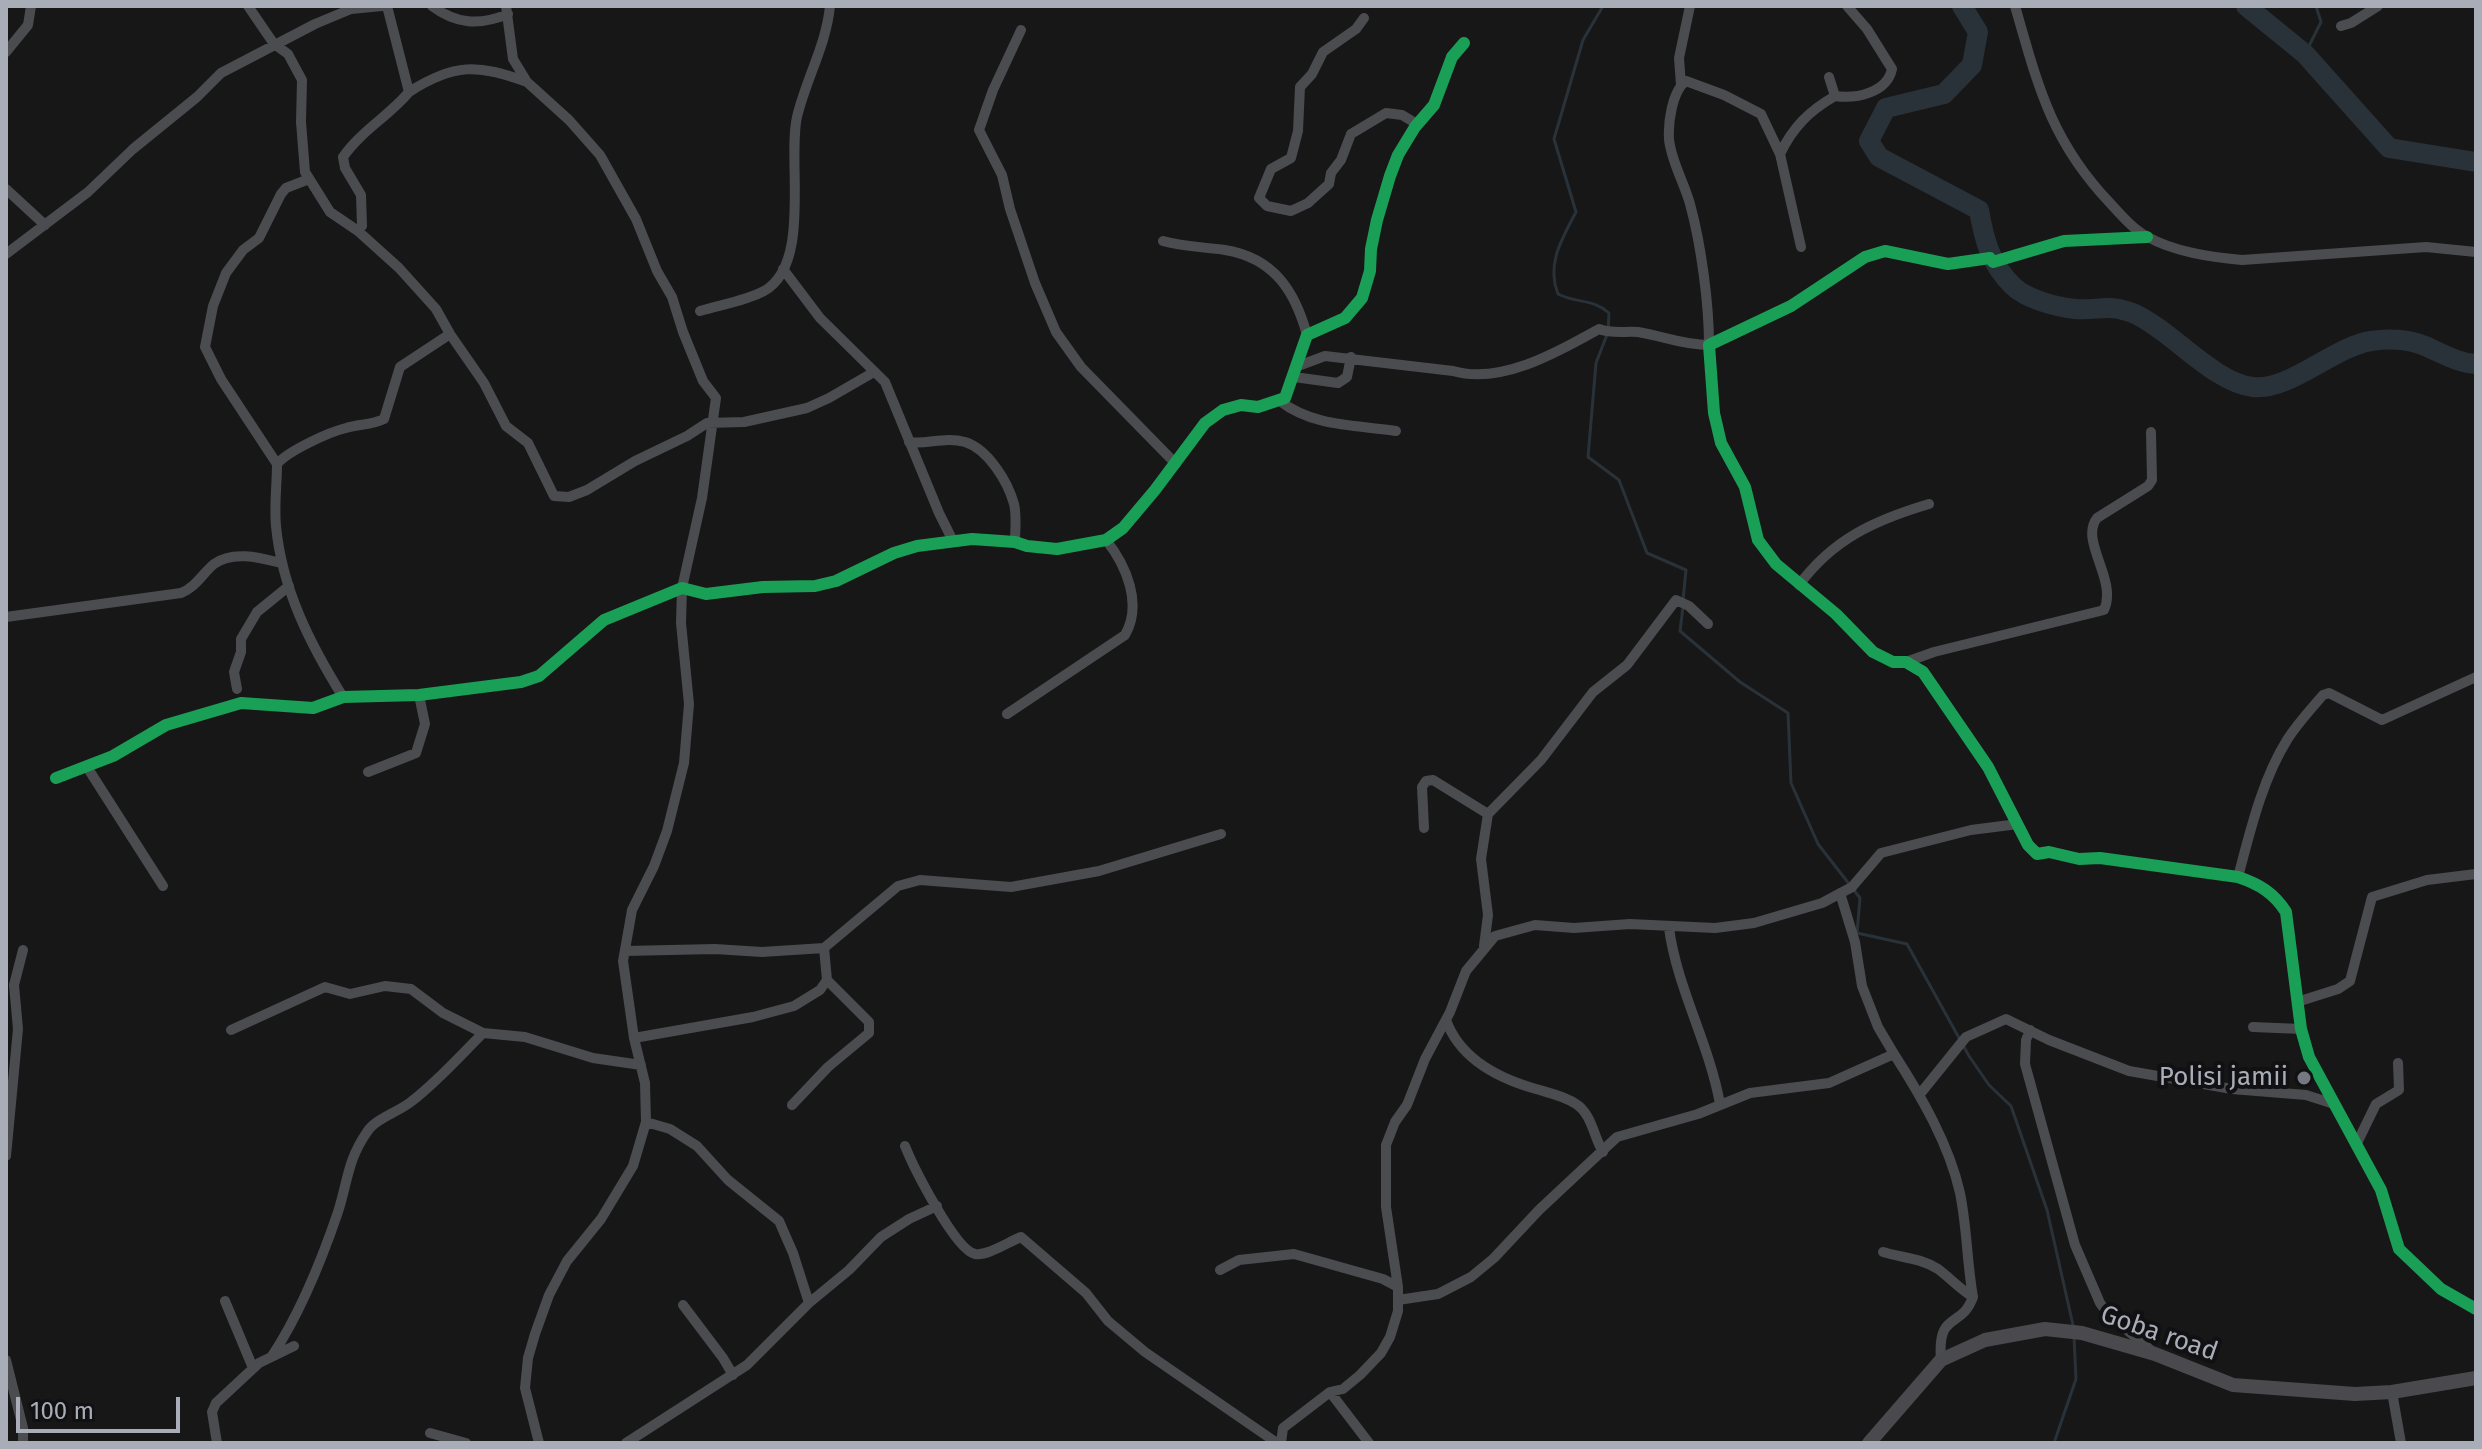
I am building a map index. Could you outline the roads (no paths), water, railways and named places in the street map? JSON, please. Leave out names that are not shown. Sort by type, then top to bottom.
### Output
[{"type":"main road","name":"Goba road","points":[[1869,1443],[1941,1360],[1985,1340],[2045,1329],[2082,1333],[2155,1354],[2233,1385],[2324,1393],[2392,1392],[2476,1378]]},
{"type":"street","points":[[6,52],[28,25],[31,6]]},
{"type":"street","points":[[248,6],[274,44],[288,54],[302,80],[302,135],[305,172],[309,179],[330,212],[358,231],[422,290],[484,383],[506,426],[528,443],[554,496],[569,497],[587,490],[707,423],[744,422],[807,408],[874,372]]},
{"type":"street","points":[[6,254],[88,192],[221,73],[274,44],[351,9],[384,6],[409,92]]},
{"type":"street","points":[[432,6],[458,22],[495,19],[507,10],[513,59],[527,82],[569,120],[600,155],[636,219],[657,271],[672,297],[703,381],[716,398],[702,498],[682,588],[681,623],[689,704],[684,763],[667,831],[632,910],[623,961],[634,1038],[645,1083],[646,1122],[633,1166],[601,1219],[567,1261],[549,1295],[535,1334],[528,1358],[525,1388],[538,1443]]},
{"type":"street","points":[[700,311],[764,291],[776,282],[783,269],[797,205],[796,119],[820,54],[830,6]]},
{"type":"street","points":[[1690,6],[1679,58],[1681,85],[1673,104],[1669,136],[1671,151],[1693,214],[1705,297],[1714,413],[1721,443],[1745,487],[1758,540],[1776,564],[1836,614],[1873,652],[1893,662],[1906,662],[1934,652],[2104,610],[2107,587],[2091,533],[2092,524],[2148,486],[2152,480],[2151,432]]},
{"type":"street","points":[[1780,154],[1806,114],[1835,96],[1855,97],[1879,88],[1891,77],[1892,69],[1867,29],[1847,6]]},
{"type":"street","points":[[2015,6],[2037,83],[2061,139],[2099,191],[2133,227],[2147,237],[2193,253],[2242,260],[2426,247],[2476,252]]},
{"type":"street","points":[[2341,26],[2378,6]]},
{"type":"street","points":[[1364,18],[1356,29],[1323,52],[1312,74],[1300,87],[1298,131],[1291,158],[1271,169],[1259,198],[1267,206],[1291,211],[1308,203],[1329,184],[1331,173],[1341,160],[1351,134],[1386,113],[1402,115],[1417,124]]},
{"type":"street","points":[[1021,30],[993,90],[979,130],[1002,175],[1035,283],[1056,332],[1081,367],[1176,464]]},
{"type":"street","points":[[56,778],[87,767],[166,725],[241,703],[313,708],[343,697],[419,695],[521,682],[539,676],[604,620],[682,588],[706,594],[763,587],[815,586],[836,581],[894,553],[953,541],[1015,542],[1057,549],[1106,540],[1123,528],[1176,464],[1199,429],[1223,410],[1241,405],[1258,407],[1280,401],[1289,390],[1307,335],[1345,318],[1362,298],[1370,271],[1377,220],[1398,155],[1417,124],[1434,105],[1452,57],[1464,43]]},
{"type":"street","points":[[358,231],[362,226],[364,210],[361,195],[345,168],[343,157],[409,92],[434,76],[455,69],[485,70],[527,82]]},
{"type":"street","points":[[1829,77],[1835,96]]},
{"type":"street","points":[[1681,85],[1686,81],[1696,83],[1761,114],[1780,154],[1801,247]]},
{"type":"street","points":[[309,179],[286,188],[259,238],[243,250],[226,273],[213,306],[205,347],[216,371],[277,464],[275,523],[281,563],[296,611],[319,659],[343,697]]},
{"type":"street","points":[[6,189],[45,225]]},
{"type":"street","points":[[1296,372],[1319,356],[1351,357],[1469,376],[1492,373],[1543,359],[1571,347],[1599,329],[1641,333],[1688,345],[1709,345],[1775,315],[1865,257],[1885,251],[1948,264],[1990,258],[1993,262],[2064,241],[2147,237]]},
{"type":"street","points":[[1163,241],[1231,251],[1265,266],[1287,285],[1299,306],[1307,335]]},
{"type":"street","points":[[783,269],[820,318],[885,382],[953,541]]},
{"type":"street","points":[[277,464],[291,453],[346,428],[384,419],[400,367],[450,334]]},
{"type":"street","points":[[1296,372],[1338,383],[1347,377],[1351,357]]},
{"type":"street","points":[[1280,401],[1338,426],[1396,431]]},
{"type":"street","points":[[909,442],[938,439],[964,442],[986,456],[1004,481],[1014,505],[1015,542]]},
{"type":"street","points":[[1799,585],[1820,558],[1871,524],[1929,504]]},
{"type":"street","points":[[1007,714],[1125,635],[1130,626],[1133,602],[1128,578],[1106,540]]},
{"type":"street","points":[[6,617],[181,593],[190,590],[216,563],[224,559],[249,555],[281,563]]},
{"type":"street","points":[[237,689],[234,672],[241,652],[241,639],[257,612],[289,586]]},
{"type":"street","points":[[1484,946],[1488,915],[1481,859],[1488,814],[1541,760],[1593,692],[1627,665],[1676,600],[1689,606],[1708,624]]},
{"type":"street","points":[[1906,662],[1923,672],[1941,696],[1988,767],[2028,845],[2037,854],[2049,852],[2079,859],[2100,858],[2238,877],[2264,888],[2275,897],[2286,912],[2301,1029],[2309,1057],[2381,1190],[2402,1254],[2441,1289],[2476,1309]]},
{"type":"street","points":[[2238,877],[2261,799],[2287,740],[2323,695],[2329,693],[2382,720],[2476,677]]},
{"type":"street","points":[[368,772],[416,753],[425,724],[419,695]]},
{"type":"street","points":[[87,767],[163,886]]},
{"type":"street","points":[[1424,828],[1422,787],[1426,781],[1433,780],[1488,814]]},
{"type":"street","points":[[905,1146],[916,1172],[957,1241],[969,1252],[987,1252],[1021,1237],[1086,1293],[1108,1321],[1145,1352],[1279,1443],[1283,1428],[1330,1392],[1343,1389],[1381,1353],[1390,1337],[1398,1311],[1398,1287],[1386,1207],[1386,1145],[1466,971],[1495,936],[1535,925],[1574,928],[1630,924],[1715,928],[1754,923],[1822,903],[1852,887],[1881,853],[1971,830],[2018,824]]},
{"type":"street","points":[[625,951],[715,949],[762,952],[824,948],[898,886],[909,882],[920,880],[1011,887],[1099,871],[1221,834]]},
{"type":"street","points":[[2297,1002],[2338,989],[2350,981],[2372,897],[2427,880],[2476,874]]},
{"type":"street","points":[[1840,893],[1855,942],[1862,986],[1878,1027],[1920,1094],[1955,1174],[1960,1195],[1973,1297],[1970,1306],[1946,1326],[1940,1337],[1941,1360]]},
{"type":"street","points":[[1669,928],[1676,967],[1712,1070],[1720,1104]]},
{"type":"street","points":[[792,1105],[828,1067],[869,1033],[869,1022],[827,980],[824,948]]},
{"type":"street","points":[[6,1156],[18,1029],[14,985],[23,950]]},
{"type":"street","points":[[634,1038],[753,1017],[794,1006],[820,990],[827,980]]},
{"type":"street","points":[[231,1030],[325,987],[350,994],[385,986],[411,989],[443,1013],[483,1033],[525,1037],[593,1058],[641,1065]]},
{"type":"street","points":[[1920,1094],[1966,1037],[2006,1019],[2089,1057],[2129,1071],[2232,1089],[2306,1095],[2334,1104]]},
{"type":"street","points":[[1446,1020],[1451,1034],[1466,1054],[1492,1072],[1579,1105],[1603,1152]]},
{"type":"street","points":[[2253,1027],[2301,1029]]},
{"type":"street","points":[[2030,1030],[2026,1040],[2025,1064],[2075,1245],[2100,1303],[2109,1315],[2155,1354]]},
{"type":"street","points":[[272,1356],[297,1318],[300,1303],[321,1260],[339,1210],[350,1159],[367,1130],[414,1099],[483,1033]]},
{"type":"street","points":[[1398,1300],[1438,1294],[1471,1277],[1617,1137],[1698,1114],[1750,1093],[1829,1083],[1894,1054]]},
{"type":"street","points":[[2357,1143],[2371,1110],[2399,1090],[2398,1063]]},
{"type":"street","points":[[646,1122],[670,1129],[697,1146],[728,1180],[779,1221],[809,1303]]},
{"type":"street","points":[[626,1443],[733,1375],[809,1303],[837,1282],[881,1237],[937,1206]]},
{"type":"street","points":[[1883,1252],[1921,1261],[1937,1269],[1973,1297]]},
{"type":"street","points":[[1220,1270],[1239,1260],[1294,1254],[1383,1279],[1398,1287]]},
{"type":"street","points":[[225,1301],[253,1368]]},
{"type":"street","points":[[683,1305],[733,1375]]},
{"type":"street","points":[[217,1443],[212,1412],[216,1403],[253,1368],[294,1346]]},
{"type":"street","points":[[6,1360],[23,1428],[23,1443]]},
{"type":"street","points":[[1330,1392],[1369,1443]]},
{"type":"street","points":[[2392,1392],[2401,1443]]},
{"type":"street","points":[[430,1433],[466,1443]]},
{"type":"waterway","points":[[1603,6],[1583,40],[1554,139],[1576,212],[1557,252],[1555,283],[1558,294],[1597,305],[1609,313],[1608,332],[1596,363],[1588,457],[1619,480],[1647,553],[1686,570],[1683,600]]},
{"type":"waterway","points":[[1962,6],[1978,32],[1972,65],[1944,94],[1886,108],[1869,141],[1879,157],[1979,210],[1993,260],[2019,291],[2059,306],[2110,308],[2135,314],[2164,332],[2208,367],[2238,383],[2253,387],[2282,382],[2342,351],[2378,340],[2412,342],[2456,360],[2476,364]]},
{"type":"waterway","points":[[2246,6],[2305,54],[2389,148],[2476,162]]},
{"type":"waterway","points":[[2305,54],[2321,22],[2316,6]]},
{"type":"waterway","points":[[1683,607],[1680,631],[1740,682],[1788,713],[1791,783],[1818,844],[1860,898],[1857,933],[1907,944],[1969,1056],[1989,1085],[2011,1106],[2047,1210],[2073,1325]]},
{"type":"waterway","points":[[2054,1443],[2076,1379],[2074,1337]]},
{"type":"place","name":"Polisi jamii","points":[[2304,1078]]}]
